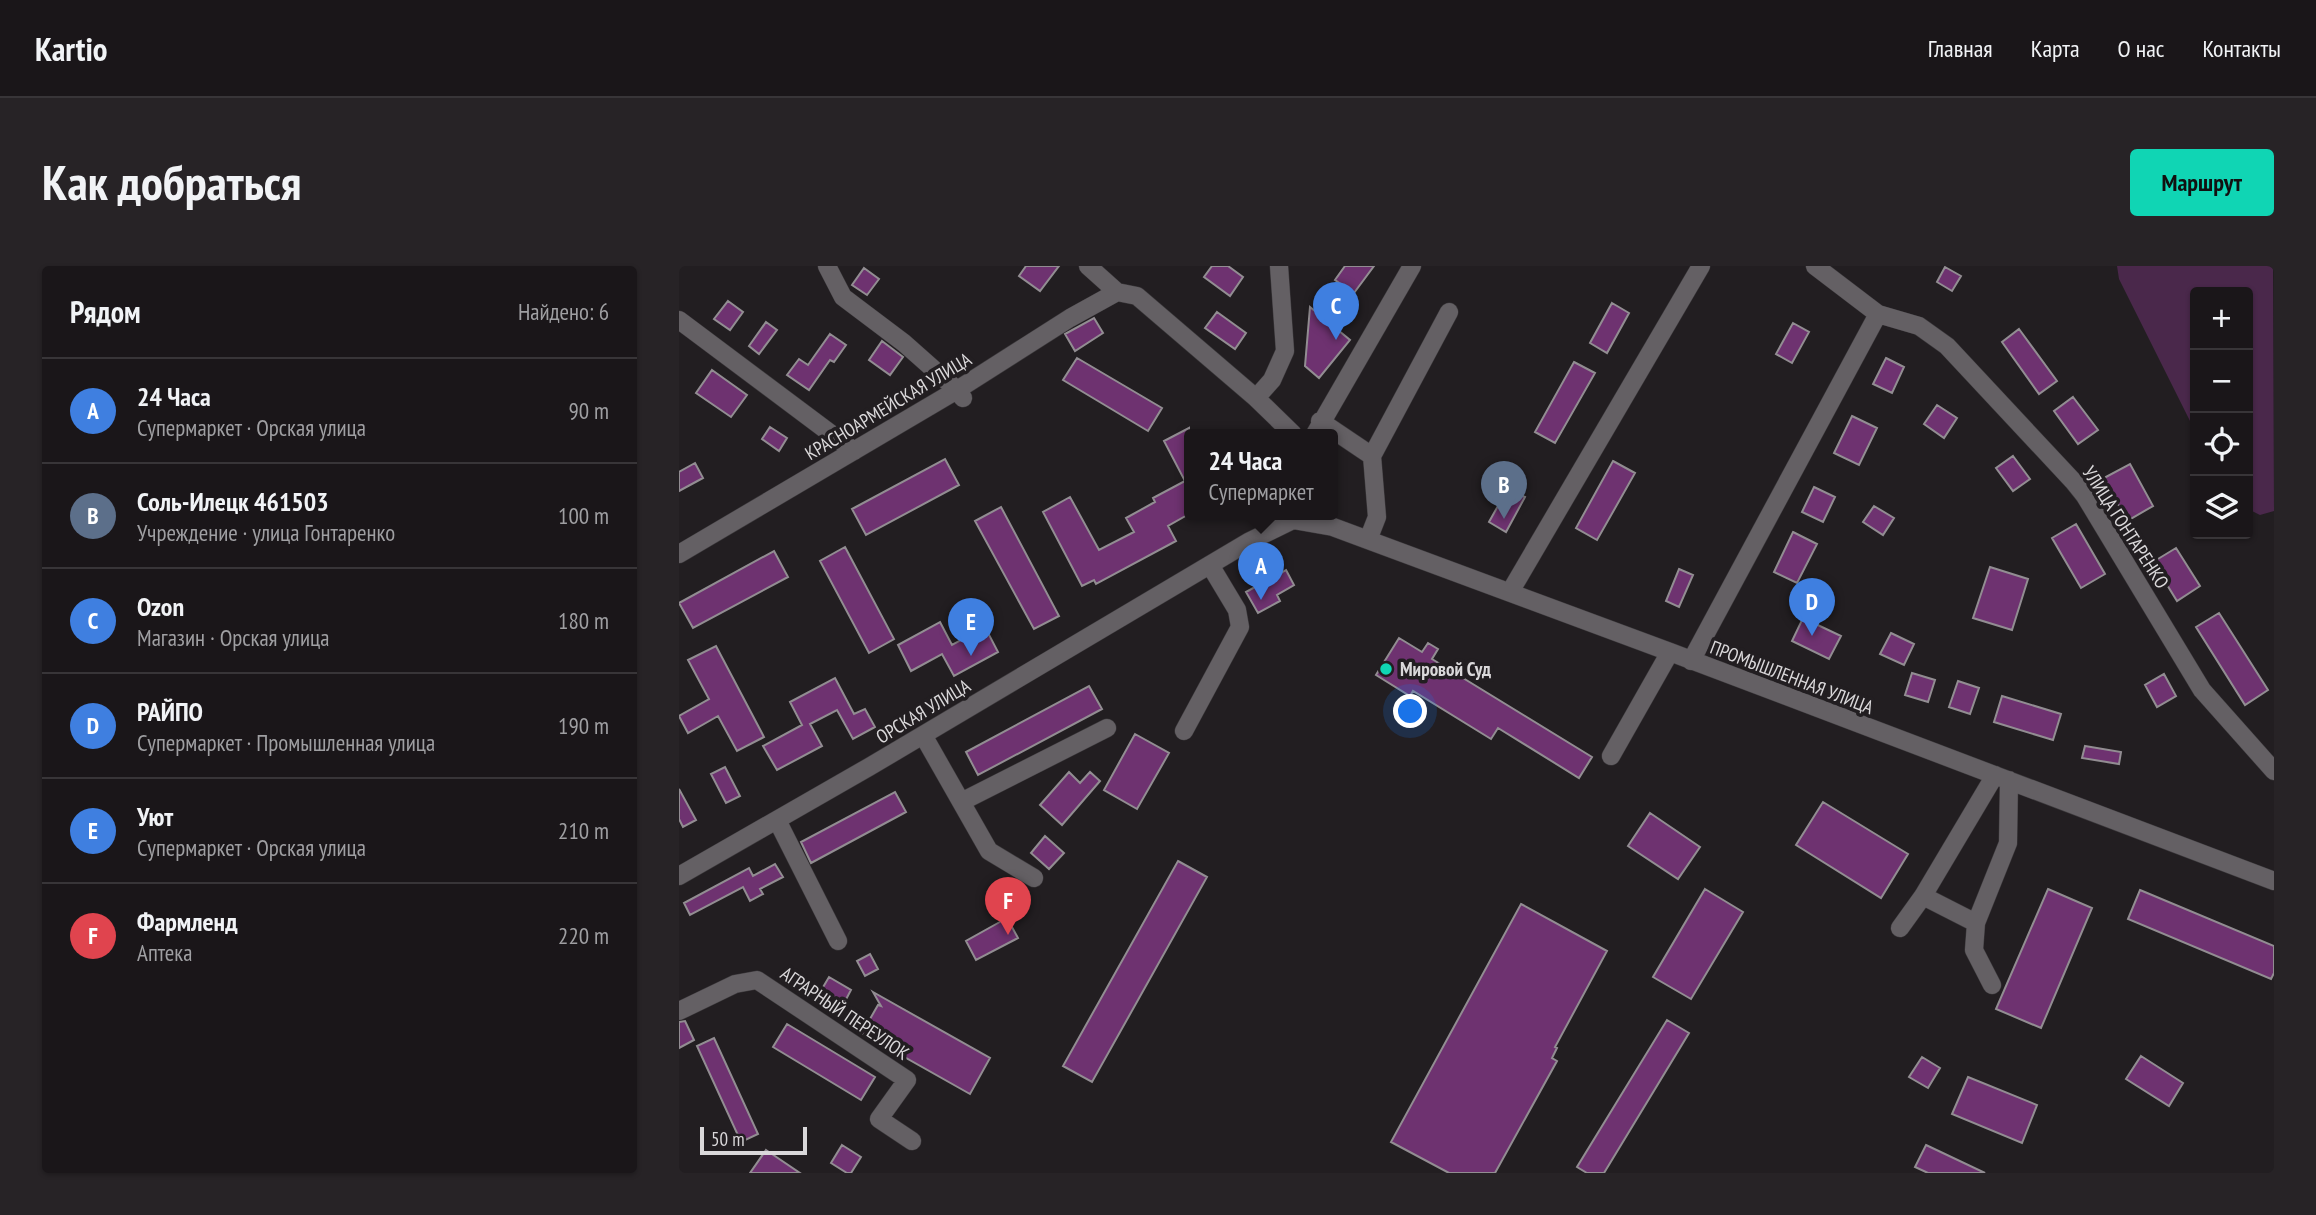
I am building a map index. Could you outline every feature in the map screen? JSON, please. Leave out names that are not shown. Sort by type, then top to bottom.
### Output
[{"type":"street","points":[[827,266],[843,297],[904,343],[960,394]]},
{"type":"street","points":[[1089,266],[1122,293],[1137,296],[1256,398],[1288,429]]},
{"type":"street","points":[[1256,398],[1272,380],[1285,351],[1279,266]]},
{"type":"street","points":[[1318,428],[1412,266]]},
{"type":"street","points":[[1510,592],[1700,266]]},
{"type":"street","name":"УЛИЦА ГОНТАРЕНКО","points":[[1815,266],[1878,314],[1919,326],[1947,346],[2073,481],[2085,496],[2202,690],[2274,771]]},
{"type":"street","name":"КРАСНОАРМЕЙСКАЯ УЛИЦА","points":[[679,554],[854,451],[960,394],[1070,318],[1122,293]]},
{"type":"street","points":[[1368,540],[1377,517],[1372,456],[1449,312]]},
{"type":"street","points":[[1691,661],[1878,314]]},
{"type":"street","points":[[679,320],[854,451]]},
{"type":"street","points":[[1338,438],[1372,456]]},
{"type":"street","name":"ОРСКАЯ УЛИЦА","points":[[679,876],[923,736],[1288,520]]},
{"type":"street","name":"ПРОМЫШЛЕННАЯ УЛИЦА","points":[[1305,520],[1333,527],[1510,592],[2274,881]]},
{"type":"street","points":[[1184,732],[1240,627],[1237,610],[1210,565]]},
{"type":"street","points":[[1611,756],[1670,652]]},
{"type":"street","points":[[961,802],[1107,728]]},
{"type":"street","points":[[923,736],[989,851],[1034,878]]},
{"type":"street","points":[[1901,928],[2002,778]]},
{"type":"street","points":[[1992,985],[1973,950],[1976,923],[2008,843],[2002,778]]},
{"type":"street","points":[[777,820],[838,941]]},
{"type":"street","points":[[1923,896],[1976,923]]},
{"type":"street","name":"АГРАРНЫЙ ПЕРЕУЛОК","points":[[679,1011],[735,984],[757,980],[907,1080],[879,1119],[912,1141]]},
{"type":"shaded area","points":[[2117,266],[2273,266],[2274,511],[2260,515],[2253,512],[2253,287],[2190,287],[2190,421],[2119,279]]},
{"type":"building","points":[[1026,266],[1059,266],[1040,291],[1019,276]]},
{"type":"building","points":[[1212,266],[1228,266],[1243,277],[1230,296],[1204,277]]},
{"type":"building","points":[[1345,266],[1374,266],[1354,293],[1335,280]]},
{"type":"building","points":[[1945,267],[1961,276],[1952,291],[1937,282]]},
{"type":"building","points":[[864,268],[879,279],[867,295],[852,285]]},
{"type":"building","points":[[728,301],[743,312],[730,330],[714,319]]},
{"type":"building","points":[[1612,303],[1629,313],[1607,353],[1590,343]]},
{"type":"building","points":[[1310,307],[1350,340],[1319,378],[1305,366]]},
{"type":"building","points":[[1217,312],[1246,333],[1235,349],[1205,328]]},
{"type":"building","points":[[1094,318],[1103,333],[1075,351],[1065,334]]},
{"type":"building","points":[[766,322],[777,330],[759,354],[749,346]]},
{"type":"building","points":[[1793,323],[1809,332],[1792,363],[1776,354]]},
{"type":"building","points":[[2019,329],[2057,381],[2039,394],[2002,342]]},
{"type":"building","points":[[830,334],[846,345],[834,362],[830,360],[809,390],[787,375],[799,359],[808,365]]},
{"type":"building","points":[[882,341],[903,357],[890,375],[869,360]]},
{"type":"building","points":[[1077,358],[1162,408],[1148,431],[1063,380]]},
{"type":"building","points":[[1886,358],[1904,367],[1892,393],[1873,384]]},
{"type":"building","points":[[1574,362],[1595,373],[1555,443],[1535,432]]},
{"type":"building","points":[[712,370],[747,395],[731,417],[696,393]]},
{"type":"building","points":[[2073,397],[2098,430],[2078,444],[2054,411]]},
{"type":"building","points":[[1937,405],[1957,418],[1944,438],[1924,424]]},
{"type":"building","points":[[1852,416],[1877,428],[1859,465],[1834,453]]},
{"type":"building","points":[[770,427],[787,438],[779,451],[762,439]]},
{"type":"building","points":[[1184,431],[1184,479],[1164,441]]},
{"type":"building","points":[[2013,456],[2030,479],[2013,491],[1996,468]]},
{"type":"building","points":[[945,459],[959,485],[866,535],[852,509]]},
{"type":"building","points":[[1613,461],[1635,473],[1597,540],[1576,528]]},
{"type":"building","points":[[695,463],[703,478],[679,491],[679,472]]},
{"type":"building","points":[[2130,464],[2153,506],[2127,521],[2104,478]]},
{"type":"building","points":[[1184,482],[1184,517],[1168,526],[1176,541],[1096,584],[1094,580],[1082,586],[1043,512],[1070,497],[1099,550],[1134,532],[1126,518],[1155,502],[1153,498]]},
{"type":"building","points":[[1814,487],[1835,497],[1823,522],[1802,512]]},
{"type":"building","points":[[1508,488],[1525,497],[1506,532],[1489,522]]},
{"type":"building","points":[[1874,506],[1894,518],[1883,535],[1863,522]]},
{"type":"building","points":[[1001,507],[1059,616],[1034,629],[975,521]]},
{"type":"building","points":[[2076,524],[2105,574],[2081,588],[2052,538]]},
{"type":"building","points":[[1793,532],[1817,544],[1797,583],[1774,572]]},
{"type":"building","points":[[845,547],[894,639],[869,653],[820,561]]},
{"type":"building","points":[[2176,548],[2200,586],[2177,601],[2153,562]]},
{"type":"building","points":[[774,551],[788,577],[693,628],[679,603]]},
{"type":"building","points":[[1990,567],[2028,579],[2012,630],[1973,618]]},
{"type":"building","points":[[1679,569],[1693,575],[1679,607],[1666,601]]},
{"type":"building","points":[[1286,570],[1294,585],[1277,595],[1280,601],[1258,613],[1246,592]]},
{"type":"building","points":[[2219,613],[2268,690],[2245,705],[2196,627]]},
{"type":"building","points":[[1803,618],[1841,636],[1829,659],[1792,641]]},
{"type":"building","points":[[940,622],[952,645],[985,627],[998,652],[954,676],[942,654],[911,671],[898,645]]},
{"type":"building","points":[[1891,633],[1914,644],[1904,665],[1880,654]]},
{"type":"building","points":[[1399,638],[1422,652],[1428,643],[1438,649],[1432,659],[1592,757],[1579,778],[1498,728],[1491,739],[1413,691],[1410,696],[1376,675]]},
{"type":"building","points":[[716,646],[764,737],[737,751],[718,716],[688,733],[679,716],[709,699],[688,660]]},
{"type":"building","points":[[1912,673],[1935,680],[1928,702],[1905,695]]},
{"type":"building","points":[[2164,674],[2176,696],[2157,707],[2145,685]]},
{"type":"building","points":[[835,678],[854,714],[865,709],[875,727],[853,739],[837,710],[810,724],[822,746],[777,770],[763,746],[802,725],[790,702]]},
{"type":"building","points":[[1958,681],[1979,688],[1970,714],[1949,707]]},
{"type":"building","points":[[1089,686],[1102,709],[978,775],[966,752]]},
{"type":"building","points":[[2002,696],[2061,714],[2053,740],[1994,722]]},
{"type":"building","points":[[1135,734],[1169,753],[1137,809],[1104,790]]},
{"type":"building","points":[[2085,746],[2121,752],[2119,764],[2082,758]]},
{"type":"building","points":[[725,767],[740,796],[726,803],[711,774]]},
{"type":"building","points":[[1069,772],[1080,783],[1090,772],[1100,781],[1062,825],[1040,805]]},
{"type":"building","points":[[679,789],[696,820],[683,827],[679,819]]},
{"type":"building","points":[[895,792],[906,812],[811,863],[801,842]]},
{"type":"building","points":[[1823,802],[1908,854],[1881,898],[1796,845]]},
{"type":"building","points":[[1650,813],[1700,847],[1678,879],[1628,846]]},
{"type":"building","points":[[1045,836],[1064,853],[1049,869],[1031,853]]},
{"type":"building","points":[[1178,861],[1207,877],[1092,1082],[1063,1066]]},
{"type":"building","points":[[775,864],[783,877],[760,889],[763,894],[750,901],[743,887],[690,915],[684,903],[749,868],[753,876]]},
{"type":"building","points":[[1705,889],[1743,912],[1691,999],[1653,977]]},
{"type":"building","points":[[2048,889],[2092,908],[2041,1028],[1996,1009]]},
{"type":"building","points":[[2140,890],[2274,946],[2274,973],[2271,979],[2128,919]]},
{"type":"building","points":[[1521,904],[1607,951],[1555,1047],[1557,1048],[1552,1058],[1557,1061],[1495,1173],[1449,1173],[1391,1142]]},
{"type":"building","points":[[1007,918],[1018,938],[976,960],[966,941]]},
{"type":"building","points":[[870,954],[878,969],[865,976],[857,961]]},
{"type":"building","points":[[829,977],[851,990],[842,1007],[819,994]]},
{"type":"building","points":[[873,992],[990,1058],[970,1094],[862,1033],[878,1005],[881,1006]]},
{"type":"building","points":[[1667,1020],[1689,1033],[1604,1173],[1587,1173],[1577,1167]]},
{"type":"building","points":[[685,1021],[694,1040],[679,1048],[679,1022]]},
{"type":"building","points":[[787,1024],[875,1077],[861,1100],[773,1047]]},
{"type":"building","points":[[714,1038],[758,1134],[741,1142],[697,1046]]},
{"type":"building","points":[[2141,1056],[2183,1083],[2169,1106],[2126,1079]]},
{"type":"building","points":[[1922,1057],[1940,1068],[1928,1088],[1909,1077]]},
{"type":"building","points":[[1968,1077],[2037,1105],[2022,1143],[1952,1114]]},
{"type":"building","points":[[842,1145],[861,1157],[851,1173],[831,1163]]},
{"type":"building","points":[[1926,1145],[1985,1173],[1928,1173],[1915,1167]]},
{"type":"building","points":[[766,1150],[800,1173],[750,1173]]},
{"type":"place","name":"Ozon","points":[[1336,340]]},
{"type":"place","name":"Соль-Илецк 461503","points":[[1504,519]]},
{"type":"place","name":"24 Часа","points":[[1261,600]]},
{"type":"place","name":"РАЙПО","points":[[1812,636]]},
{"type":"place","name":"Уют","points":[[971,656]]},
{"type":"place","name":"Мировой Суд","points":[[1386,669]]},
{"type":"place","name":"Фармленд","points":[[1008,935]]}]
